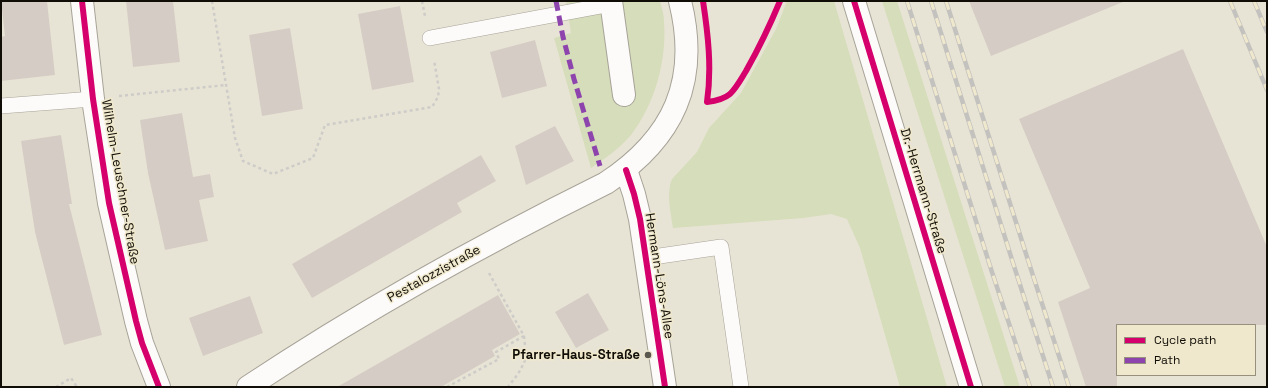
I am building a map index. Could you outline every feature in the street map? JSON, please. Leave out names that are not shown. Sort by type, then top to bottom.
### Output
[{"type":"street","name":"Wilhelm-Leuschner-Straße","points":[[82,1],[93,99],[109,203],[134,314],[142,343],[158,387]]},
{"type":"street","name":"Pestalozzistraße","points":[[248,387],[322,340],[422,280],[606,183],[626,170],[652,145],[669,122],[680,96],[685,74],[686,45],[680,1]]},
{"type":"street","name":"Dr.-Herrmann-Straße","points":[[854,1],[972,387]]},
{"type":"street","points":[[611,3],[624,94]]},
{"type":"street","name":"Hermann-Löns-Allee","points":[[626,170],[639,212],[665,387]]},
{"type":"lane","points":[[430,38],[611,3]]},
{"type":"lane","points":[[1,106],[93,99]]},
{"type":"lane","points":[[646,258],[721,247],[742,387]]},
{"type":"path","points":[[212,1],[235,138],[243,161],[273,174],[313,158],[325,125],[432,107],[438,97],[439,89],[430,38]]},
{"type":"path","points":[[707,102],[722,99],[737,87],[771,24],[780,1]]},
{"type":"path","points":[[93,99],[226,85]]},
{"type":"path","points":[[487,268],[524,336],[526,356],[524,363],[508,387]]},
{"type":"path","points":[[447,387],[499,358],[496,352],[524,336]]},
{"type":"path","points":[[56,387],[71,378],[76,387]]},
{"type":"green space","points":[[566,1],[660,1],[664,17],[661,66],[658,81],[647,110],[627,140],[591,168],[554,38],[571,33]]},
{"type":"green space","points":[[787,1],[834,1],[947,387],[900,387],[860,248],[847,219],[831,214],[803,218],[673,228],[669,197],[672,179],[697,152],[709,128],[741,93],[776,29]]},
{"type":"green space","points":[[882,1],[897,1],[1020,387],[1005,387]]},
{"type":"building","points":[[1,1],[47,1],[55,75],[1,81],[1,37],[5,36]]},
{"type":"building","points":[[126,1],[173,1],[180,62],[133,67]]},
{"type":"building","points":[[969,1],[1123,1],[1123,2],[991,56]]},
{"type":"building","points":[[400,6],[414,82],[372,90],[358,14]]},
{"type":"building","points":[[290,28],[303,109],[262,116],[249,35]]},
{"type":"building","points":[[535,40],[547,86],[502,98],[490,52]]},
{"type":"building","points":[[1183,49],[1267,247],[1267,325],[1116,324],[1117,387],[1086,387],[1058,302],[1090,288],[1019,119]]},
{"type":"building","points":[[182,113],[193,177],[210,174],[214,197],[199,200],[208,241],[165,250],[148,173],[140,120]]},
{"type":"building","points":[[555,126],[574,161],[526,185],[515,146]]},
{"type":"building","points":[[61,135],[72,204],[69,204],[102,335],[64,345],[35,232],[21,141]]},
{"type":"building","points":[[481,155],[496,181],[457,203],[462,212],[312,298],[292,264]]},
{"type":"building","points":[[588,293],[609,330],[576,348],[555,312]]},
{"type":"building","points":[[498,295],[520,334],[492,350],[495,356],[441,387],[337,387]]},
{"type":"building","points":[[250,296],[263,333],[203,356],[189,318]]},
{"type":"railway","points":[[907,1],[991,269],[1030,387]]},
{"type":"railway","points":[[931,1],[1053,387]]},
{"type":"railway","points":[[946,1],[1069,387]]},
{"type":"railway","points":[[1230,1],[1267,90]]},
{"type":"railway","points":[[1254,1],[1267,32]]},
{"type":"marked path","points":[[556,1],[563,37],[574,79],[600,166]]},
{"type":"cycle path","points":[[82,1],[93,99],[109,203],[136,321],[142,343],[159,387]]},
{"type":"cycle path","points":[[703,1],[709,51],[707,102],[725,97],[737,86],[760,45],[780,1]]},
{"type":"cycle path","points":[[854,1],[971,387]]},
{"type":"cycle path","points":[[626,170],[640,219],[665,387]]},
{"type":"place","name":"Pfarrer-Haus-Straße","points":[[648,355]]}]
